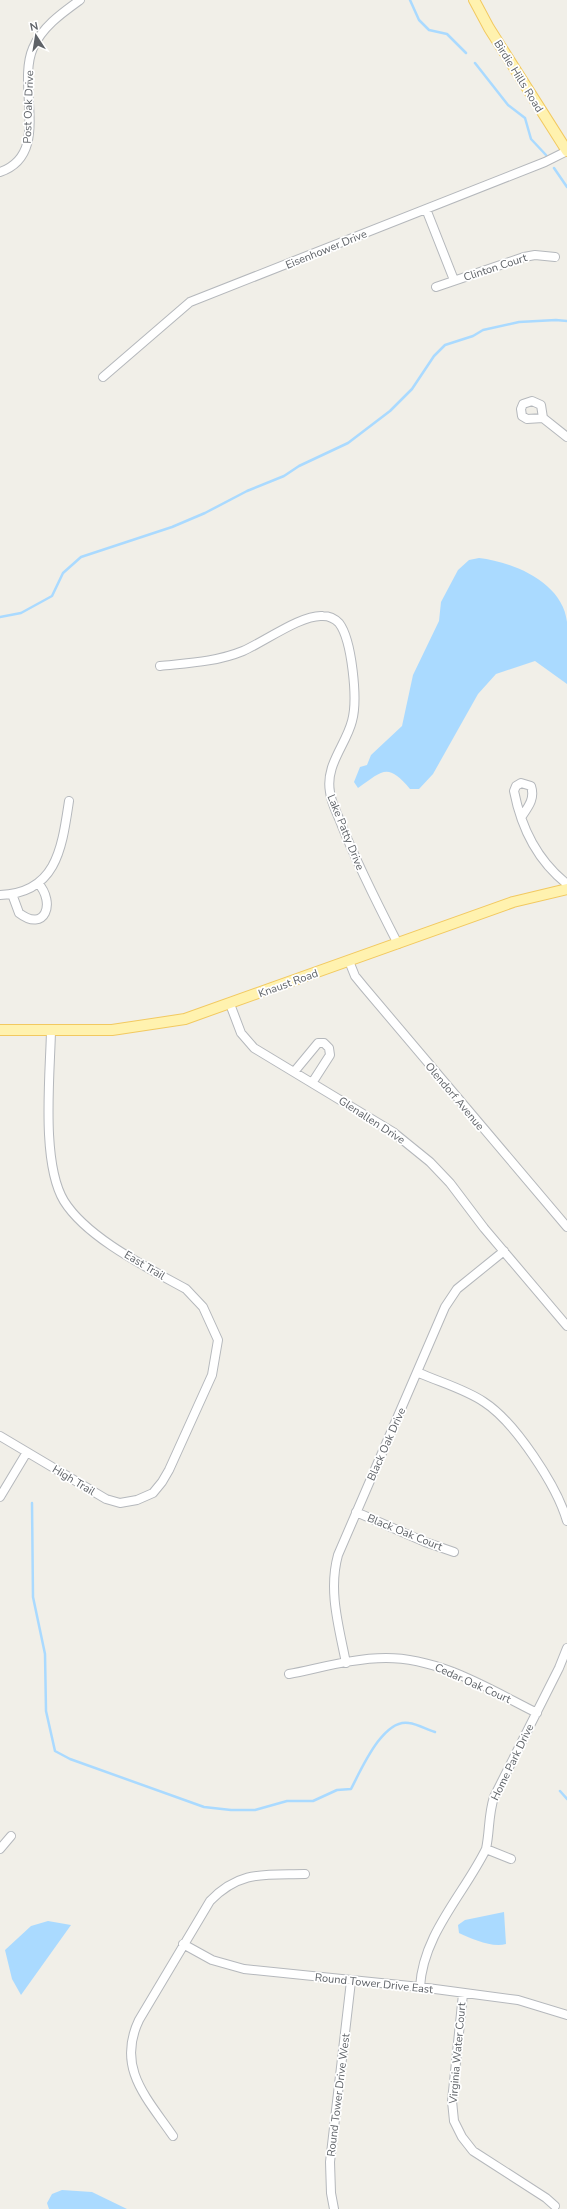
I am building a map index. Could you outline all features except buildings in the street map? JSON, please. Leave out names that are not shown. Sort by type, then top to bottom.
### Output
[{"type":"main road","name":"Birdie Hills Road","points":[[474,0],[489,28],[567,151]]},
{"type":"main road","name":"Knaust Road","points":[[0,1030],[112,1030],[148,1026],[185,1019],[513,902],[567,888]]},
{"type":"street","name":"Post Oak Drive","points":[[0,172],[18,162],[26,150],[30,122],[27,76],[32,49],[39,37],[49,25],[80,0]]},
{"type":"street","name":"Eisenhower Drive","points":[[103,377],[190,302],[545,162],[567,151]]},
{"type":"street","points":[[426,209],[454,280]]},
{"type":"street","name":"Clinton Court","points":[[436,287],[524,257],[535,255],[555,257]]},
{"type":"street","points":[[543,418],[567,437]]},
{"type":"street","name":"Lake Patty Drive","points":[[160,666],[218,660],[267,640],[305,619],[321,616],[330,617],[338,623],[345,634],[350,656],[355,686],[355,708],[352,721],[329,775],[330,792],[356,860],[398,944]]},
{"type":"street","points":[[0,895],[12,894],[38,883],[49,874],[56,861],[69,801]]},
{"type":"street","points":[[522,816],[529,839],[557,876],[567,884]]},
{"type":"street","points":[[12,894],[19,913],[32,920],[41,918],[46,913],[48,903],[46,894],[38,883]]},
{"type":"street","name":"Olendorf Avenue","points":[[349,961],[355,976],[364,987],[567,1227]]},
{"type":"street","name":"Glenallen Drive","points":[[230,1004],[241,1033],[250,1044],[393,1132],[430,1162],[450,1183],[504,1251],[567,1326]]},
{"type":"street","name":"East Trail","points":[[50,1031],[50,1146],[53,1173],[64,1201],[79,1220],[97,1236],[186,1289],[195,1297],[211,1322],[218,1340],[212,1375],[169,1470],[153,1493]]},
{"type":"street","points":[[294,1072],[318,1043],[324,1043],[329,1048],[330,1055],[312,1083]]},
{"type":"street","name":"Black Oak Drive","points":[[346,1663],[333,1590],[334,1570],[338,1555],[450,1298],[458,1289],[504,1251]]},
{"type":"street","points":[[418,1372],[479,1399],[496,1412],[540,1466],[558,1497],[567,1521]]},
{"type":"street","name":"High Trail","points":[[0,1436],[106,1499],[120,1502],[137,1500],[153,1493]]},
{"type":"street","points":[[0,1497],[27,1452]]},
{"type":"street","name":"Black Oak Court","points":[[356,1512],[425,1542],[454,1552]]},
{"type":"street","name":"Home Park Drive","points":[[420,1987],[421,1972],[437,1932],[486,1849],[489,1834],[489,1814],[494,1797],[537,1713],[567,1648]]},
{"type":"street","name":"Cedar Oak Court","points":[[289,1674],[346,1663],[384,1658],[404,1659],[430,1664],[465,1677],[537,1713]]},
{"type":"street","points":[[0,1849],[10,1836]]},
{"type":"street","points":[[486,1849],[511,1859]]},
{"type":"street","points":[[173,2136],[134,2076],[130,2050],[132,2035],[139,2020],[210,1901],[223,1888],[239,1880],[252,1876],[305,1874]]},
{"type":"street","name":"Round Tower Drive East","points":[[183,1944],[212,1960],[227,1965],[351,1981],[420,1987],[463,1994],[518,2000],[567,2015]]},
{"type":"street","name":"Round Tower Drive West","points":[[334,2209],[331,2194],[330,2162],[351,1981]]},
{"type":"street","name":"Virginia Water Court","points":[[463,1994],[452,2101],[454,2121],[462,2137],[473,2151],[546,2198],[555,2206]]},
{"type":"water","points":[[479,558],[507,564],[521,570],[535,577],[547,586],[556,596],[564,608],[567,622],[567,684],[535,661],[496,674],[478,694],[433,774],[419,789],[410,789],[396,775],[390,772],[385,772],[373,777],[358,788],[354,782],[360,767],[367,765],[371,755],[402,726],[413,675],[439,621],[441,602],[458,570],[469,560]]},
{"type":"water","points":[[504,1912],[506,1944],[488,1944],[459,1933],[458,1925],[465,1920]]},
{"type":"water","points":[[48,1921],[71,1925],[21,1995],[12,1979],[5,1950],[31,1926]]},
{"type":"water","points":[[62,2190],[92,2192],[127,2209],[49,2209],[47,2203],[52,2194]]},
{"type":"waterway","points":[[410,0],[419,20],[429,30],[447,34],[466,53]]},
{"type":"waterway","points":[[475,63],[508,105],[525,118],[531,139],[546,155]]},
{"type":"waterway","points":[[554,168],[567,187]]},
{"type":"waterway","points":[[0,617],[21,613],[52,596],[63,573],[81,557],[172,527],[205,513],[247,491],[284,476],[299,466],[348,443],[390,411],[412,389],[434,356],[445,345],[473,336],[483,330],[519,322],[556,320],[567,321]]},
{"type":"waterway","points":[[32,1503],[33,1597],[45,1654],[46,1711],[55,1751],[70,1759],[204,1807],[231,1810],[255,1810],[287,1801],[313,1801],[337,1790],[351,1789],[374,1747],[390,1729],[399,1724],[409,1723],[435,1732]]},
{"type":"waterway","points":[[560,1791],[567,1799]]}]
